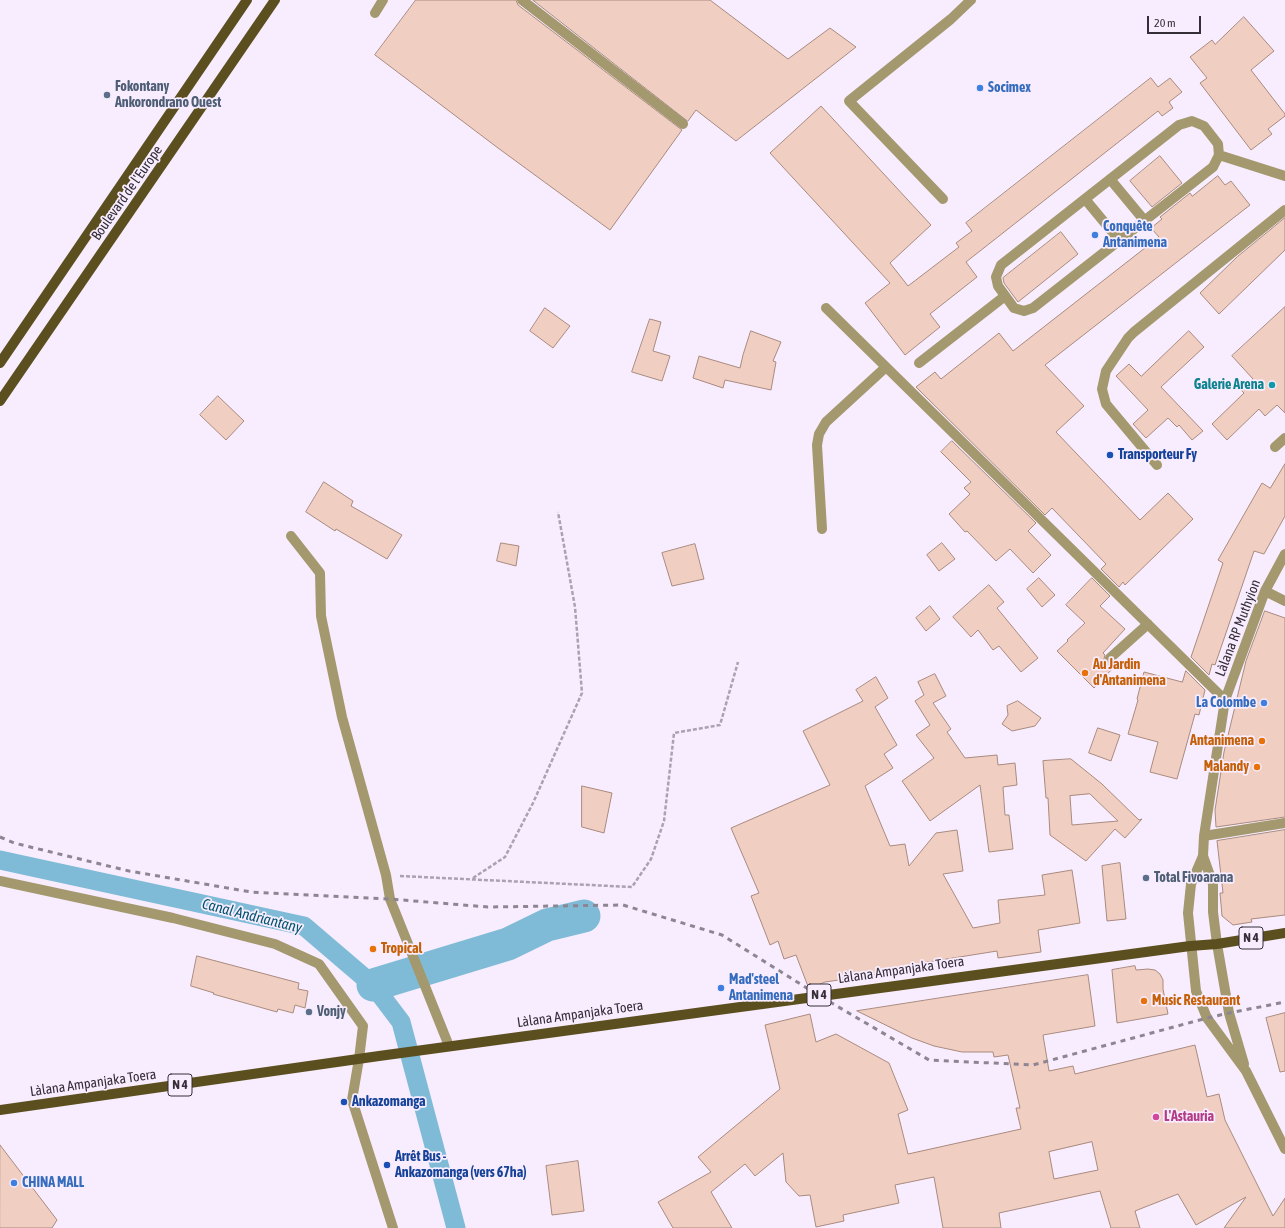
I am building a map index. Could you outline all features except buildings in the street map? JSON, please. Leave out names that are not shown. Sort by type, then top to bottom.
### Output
[{"type":"main road","name":"Boulevard de l'Europe","points":[[0,363],[247,0]]},
{"type":"main road","name":"Boulevard de l'Europe","points":[[0,401],[193,122],[275,0]]},
{"type":"main road","name":"Làlana Ampanjaka Toera","points":[[0,1110],[449,1046],[1190,946],[1216,944],[1285,933]]},
{"type":"street","points":[[375,13],[384,0]]},
{"type":"street","points":[[522,0],[683,124]]},
{"type":"street","points":[[943,199],[849,101],[952,19],[971,0]]},
{"type":"street","points":[[1192,121],[1204,126],[1218,144],[1219,155],[1213,166],[1033,308],[1024,311],[1014,308],[998,286],[996,277],[1001,265],[1110,179],[1179,124],[1192,121]]},
{"type":"street","points":[[1219,155],[1285,176]]},
{"type":"street","points":[[1110,179],[1144,220]]},
{"type":"street","points":[[1085,199],[1119,240]]},
{"type":"street","points":[[1156,465],[1106,404],[1102,389],[1106,371],[1128,338],[1134,332],[1285,210]]},
{"type":"street","points":[[919,363],[1005,296]]},
{"type":"street","points":[[826,308],[1226,700]]},
{"type":"street","points":[[822,529],[817,446],[819,434],[826,422],[886,367]]},
{"type":"street","points":[[1275,447],[1285,438]]},
{"type":"street","points":[[291,536],[320,573],[321,616],[342,717],[386,875],[390,899],[449,1046]]},
{"type":"street","name":"Làlana RP Muthyion","points":[[1246,1071],[1207,1018],[1196,991],[1190,946],[1188,913],[1191,884],[1203,856],[1204,836],[1226,700],[1265,592],[1285,554]]},
{"type":"street","points":[[1265,592],[1285,601]]},
{"type":"street","points":[[1110,658],[1148,624]]},
{"type":"street","points":[[1204,836],[1285,823]]},
{"type":"street","name":"Làlana RP Muthyion","points":[[1203,856],[1213,884],[1213,912],[1216,944],[1229,1013],[1246,1071]]},
{"type":"street","points":[[0,881],[172,918],[275,944],[319,964],[363,1026],[352,1100],[393,1228]]},
{"type":"street","points":[[1246,1071],[1285,1149]]},
{"type":"path","points":[[472,878],[505,857],[533,802],[582,693],[575,606],[558,512]]},
{"type":"path","points":[[386,875],[632,887],[651,859],[664,821],[674,733],[720,725],[738,662]]},
{"type":"waterway","name":"Canal Andriantany","points":[[0,860],[304,926],[373,985],[401,1022],[456,1228]]},
{"type":"waterway","points":[[373,985],[508,944],[547,925],[584,916]]},
{"type":"railway","points":[[0,837],[14,843],[129,871],[251,892],[390,899],[488,907],[623,905],[722,935],[818,995],[929,1060],[1033,1065],[1207,1018],[1285,1002]]},
{"type":"place","name":"Socimex","points":[[980,88]]},
{"type":"place","name":"Fokontany Ankorondrano Ouest","points":[[107,95]]},
{"type":"place","name":"Conquête Antanimena","points":[[1095,235]]},
{"type":"place","name":"Galerie Arena","points":[[1272,385]]},
{"type":"place","name":"Transporteur Fy","points":[[1110,455]]},
{"type":"place","name":"Au Jardin d'Antanimena","points":[[1085,673]]},
{"type":"place","name":"La Colombe","points":[[1264,703]]},
{"type":"place","name":"Antanimena","points":[[1262,741]]},
{"type":"place","name":"Malandy","points":[[1257,767]]},
{"type":"place","name":"Total Fivoarana","points":[[1146,878]]},
{"type":"place","name":"Tropical","points":[[373,949]]},
{"type":"place","name":"Mad'steel Antanimena","points":[[721,988]]},
{"type":"place","name":"Music Restaurant","points":[[1144,1001]]},
{"type":"place","name":"Vonjy","points":[[309,1012]]},
{"type":"place","name":"Ankazomanga","points":[[344,1102]]},
{"type":"place","name":"L'Astauria","points":[[1156,1117]]},
{"type":"place","name":"Arrêt Bus - Ankazomanga (vers 67ha)","points":[[387,1165]]},
{"type":"place","name":"CHINA MALL","points":[[14,1183]]}]
